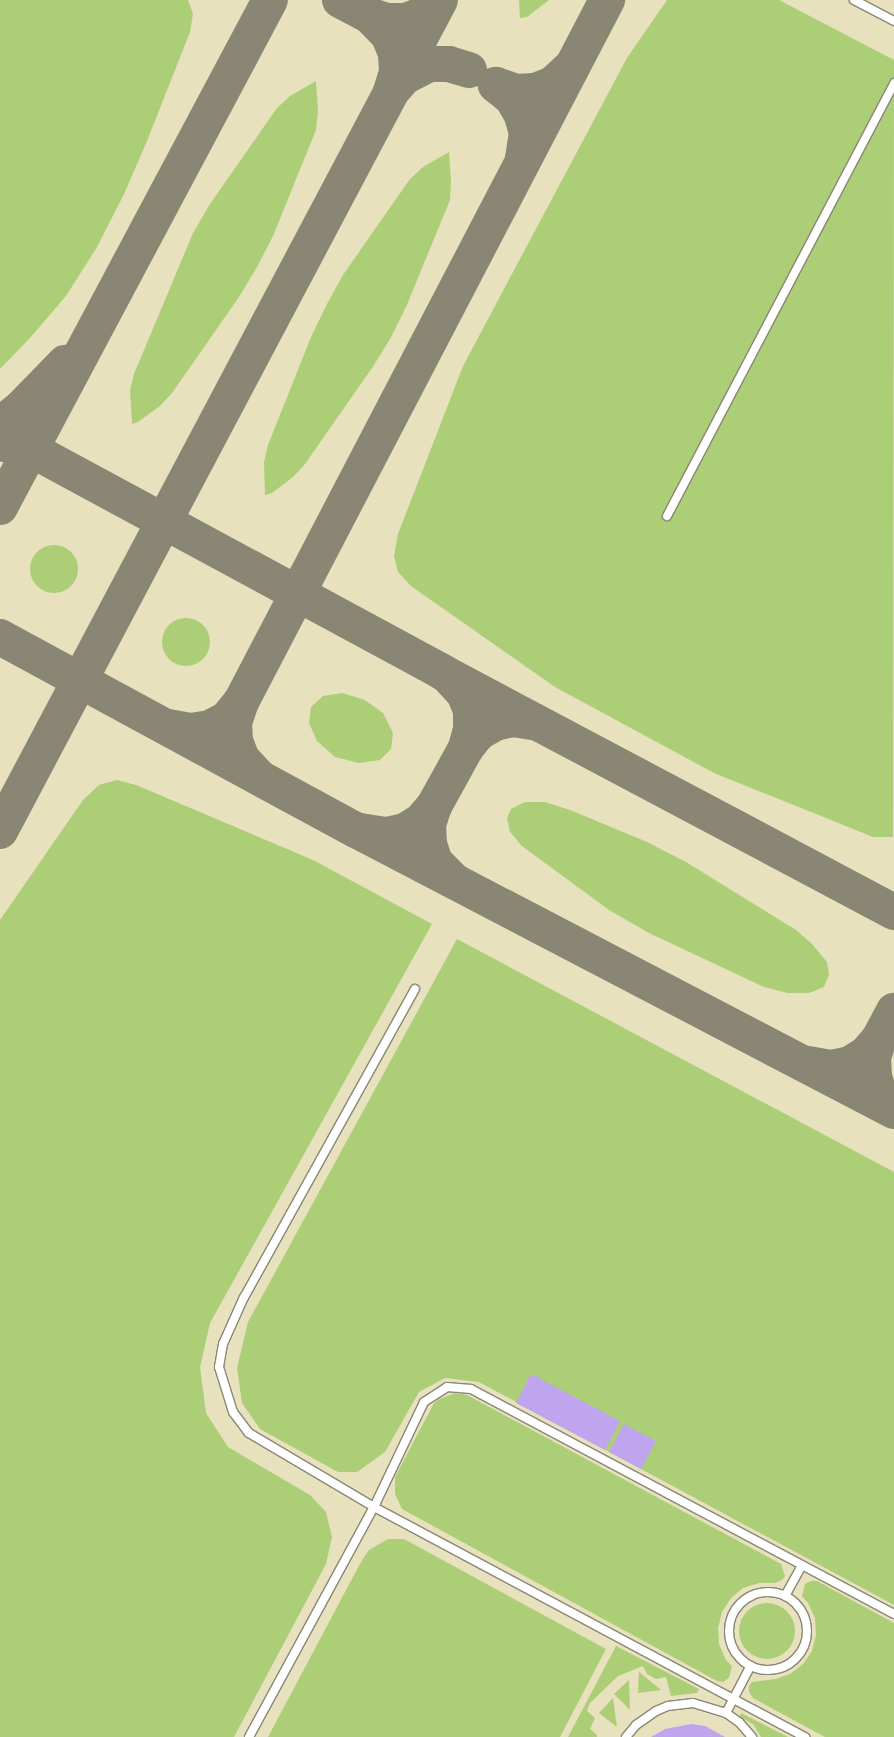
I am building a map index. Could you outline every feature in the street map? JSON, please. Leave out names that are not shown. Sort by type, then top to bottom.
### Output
[{"type":"lane","points":[[854,0],[894,21]]},
{"type":"lane","points":[[667,516],[894,83]]},
{"type":"lane","points":[[415,988],[244,1297],[222,1344],[219,1367],[233,1412],[250,1433],[374,1507],[805,1737]]},
{"type":"lane","points":[[249,1737],[374,1507],[424,1402],[447,1387],[471,1389],[894,1614]]},
{"type":"lane","points":[[785,1596],[802,1565]]},
{"type":"lane","points":[[760,1593],[777,1593],[785,1596],[803,1614],[807,1631],[802,1648],[791,1662],[784,1666],[767,1669],[750,1666],[737,1654],[730,1639],[730,1622],[733,1614],[744,1600],[760,1593]]},
{"type":"lane","points":[[726,1713],[750,1666]]},
{"type":"lane","points":[[626,1737],[645,1717],[668,1706],[693,1704],[726,1713],[739,1722],[752,1737]]},
{"type":"green space","points":[[0,0],[188,0],[193,14],[190,32],[147,141],[124,194],[97,247],[66,296],[0,369]]},
{"type":"green space","points":[[519,0],[549,0],[527,17],[520,18]]},
{"type":"green space","points":[[667,0],[779,0],[894,60],[893,837],[873,837],[714,773],[555,687],[411,586],[398,572],[394,556],[398,534],[463,366],[627,58]]},
{"type":"green space","points":[[316,81],[318,111],[316,130],[273,236],[257,267],[239,297],[172,393],[160,406],[138,422],[132,424],[130,391],[134,374],[193,233],[210,204],[277,108],[290,96]]},
{"type":"green space","points":[[449,152],[450,200],[406,307],[390,339],[305,464],[293,477],[272,493],[265,495],[264,462],[268,445],[311,337],[327,304],[343,275],[410,179],[423,167]]},
{"type":"green space","points":[[49,545],[59,545],[68,549],[74,555],[77,560],[77,578],[68,589],[59,593],[49,593],[40,589],[34,583],[30,574],[30,564],[34,555],[40,549]]},
{"type":"green space","points":[[181,618],[191,618],[200,622],[206,628],[209,633],[209,651],[200,662],[191,666],[181,666],[172,662],[166,656],[162,647],[162,637],[166,628],[172,622]]},
{"type":"green space","points":[[342,693],[365,700],[383,713],[393,733],[391,749],[380,760],[359,763],[335,757],[317,741],[309,723],[311,707],[323,696]]},
{"type":"green space","points":[[117,780],[136,785],[313,860],[432,924],[210,1323],[200,1367],[206,1413],[228,1447],[310,1495],[326,1512],[332,1537],[326,1564],[234,1737],[0,1737],[0,920],[83,800],[99,785]]},
{"type":"green space","points":[[525,802],[545,802],[570,810],[647,842],[686,862],[796,930],[812,944],[827,962],[829,975],[824,987],[809,993],[788,993],[764,987],[649,933],[609,910],[522,846],[510,832],[507,818],[511,809]]},
{"type":"green space","points":[[457,939],[894,1172],[894,1605],[479,1382],[445,1378],[419,1392],[385,1452],[357,1472],[338,1472],[260,1429],[242,1403],[237,1368],[248,1322]]},
{"type":"green space","points":[[456,1393],[467,1395],[781,1564],[785,1576],[782,1580],[775,1583],[759,1583],[743,1588],[731,1598],[722,1612],[718,1628],[719,1644],[726,1660],[732,1666],[729,1678],[723,1682],[717,1681],[402,1509],[395,1494],[395,1477],[434,1403],[439,1399]]},
{"type":"green space","points":[[388,1539],[404,1539],[606,1649],[560,1737],[268,1737],[361,1562],[369,1550]]},
{"type":"green space","points":[[817,1581],[894,1623],[894,1737],[825,1737],[753,1698],[749,1692],[749,1686],[752,1682],[775,1679],[790,1674],[803,1664],[812,1651],[816,1635],[815,1618],[808,1603],[802,1596],[805,1584]]},
{"type":"green space","points":[[767,1603],[778,1605],[787,1611],[793,1620],[795,1631],[793,1642],[787,1651],[778,1657],[767,1659],[756,1657],[747,1651],[741,1642],[739,1631],[741,1620],[747,1611],[756,1605]]},
{"type":"green space","points":[[616,1646],[699,1689],[697,1693],[671,1696],[666,1677],[656,1679],[647,1674],[643,1666],[618,1676],[590,1703],[587,1711],[595,1718],[590,1729],[597,1737],[568,1737]]},
{"type":"green space","points":[[639,1672],[661,1690],[638,1693]]},
{"type":"green space","points":[[629,1680],[630,1710],[614,1694]]},
{"type":"green space","points":[[613,1698],[617,1727],[599,1713]]},
{"type":"green space","points":[[741,1713],[788,1737],[761,1737],[753,1724],[740,1717]]},
{"type":"building","points":[[531,1374],[620,1421],[605,1450],[516,1403]]},
{"type":"building","points":[[624,1424],[656,1441],[641,1469],[609,1452]]},
{"type":"building","points":[[691,1724],[705,1726],[725,1737],[651,1737],[665,1729]]},
{"type":"taxiway","points":[[0,507],[270,0]]},
{"type":"taxiway","points":[[340,0],[391,27]]},
{"type":"taxiway","points":[[439,0],[424,14],[406,21],[387,21],[369,15],[389,36],[396,53],[397,72],[391,92],[404,77],[430,64],[449,64],[469,70]]},
{"type":"taxiway","points":[[0,831],[440,0]]},
{"type":"taxiway","points":[[241,702],[607,0]]},
{"type":"taxiway","points":[[523,158],[527,133],[522,115],[512,98],[496,85],[516,92],[535,91],[553,84],[570,68]]},
{"type":"taxiway","points":[[0,425],[22,407],[65,363]]},
{"type":"taxiway","points":[[0,443],[32,450],[442,672],[894,912]]},
{"type":"taxiway","points":[[0,637],[356,830],[894,1111]]},
{"type":"taxiway","points":[[447,675],[464,693],[471,710],[471,729],[466,748],[478,733],[495,723],[513,719],[537,723]]},
{"type":"taxiway","points":[[168,727],[191,731],[210,728],[227,719],[241,702],[234,722],[235,741],[242,759],[258,776]]},
{"type":"taxiway","points":[[434,806],[466,748]]},
{"type":"taxiway","points":[[360,831],[386,835],[405,831],[421,821],[434,806],[428,825],[429,844],[435,862],[453,880]]},
{"type":"taxiway","points":[[879,1039],[894,1011]]},
{"type":"taxiway","points":[[808,1064],[831,1068],[850,1064],[866,1054],[879,1039],[873,1058],[874,1077],[880,1095],[894,1110]]}]
